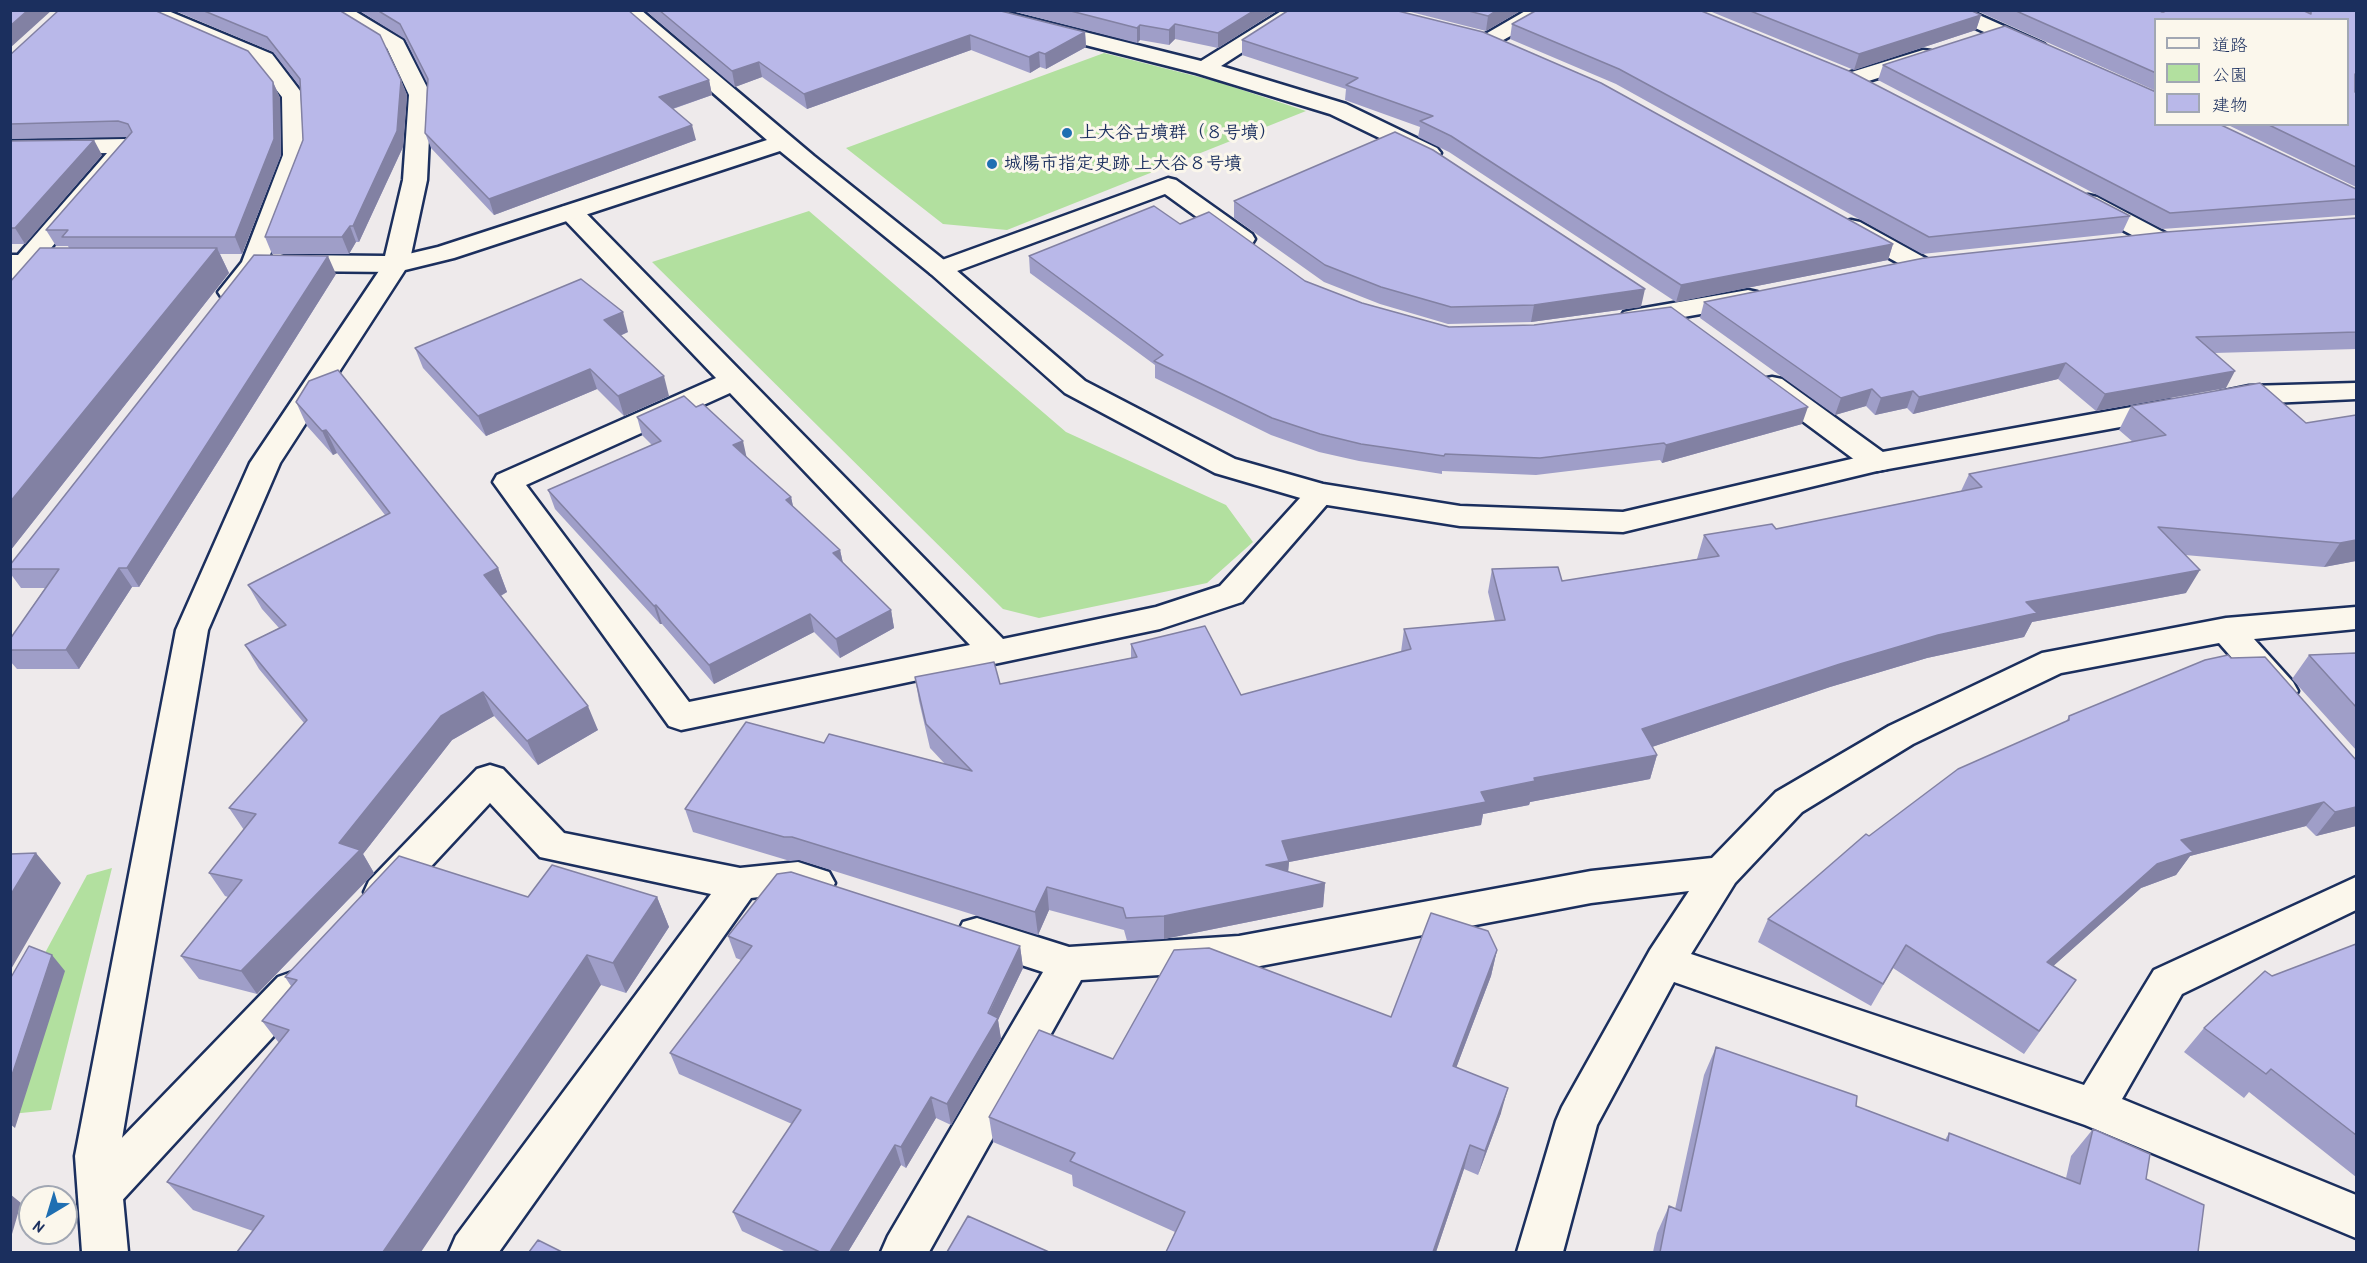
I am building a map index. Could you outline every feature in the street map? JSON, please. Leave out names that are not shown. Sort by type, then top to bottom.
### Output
[{"type":"street","points":[[147,10],[264,59],[293,96],[295,155],[254,263],[218,309]]},
{"type":"street","points":[[105,1252],[97,1156],[192,630],[265,463],[396,264],[415,180],[420,95],[396,44],[337,10]]},
{"type":"street","points":[[628,10],[783,142],[940,269],[1075,387],[1225,466],[1321,494],[1460,516],[1623,522],[1877,462],[2197,404],[2249,395],[2356,391]]},
{"type":"street","points":[[970,10],[1204,68],[1338,109],[1450,165]]},
{"type":"street","points":[[1204,68],[1298,10]]},
{"type":"street","points":[[1489,40],[1543,10]]},
{"type":"street","points":[[1950,10],[2001,30],[2052,55]]},
{"type":"street","points":[[1967,42],[2001,30]]},
{"type":"street","points":[[1466,34],[1510,49]]},
{"type":"street","points":[[1853,79],[1944,49]]},
{"type":"street","points":[[1832,71],[1874,90]]},
{"type":"street","points":[[220,263],[396,264],[445,253],[783,142]]},
{"type":"street","points":[[10,148],[126,146],[15,268]]},
{"type":"street","points":[[940,269],[1168,185],[1266,255]]},
{"type":"street","points":[[2074,195],[2169,238],[2112,243]]},
{"type":"street","points":[[571,212],[996,652]]},
{"type":"street","points":[[1835,218],[1929,262],[1883,271]]},
{"type":"street","points":[[15,268],[94,263]]},
{"type":"street","points":[[1643,293],[1682,320]]},
{"type":"street","points":[[1613,321],[1682,320],[1766,294]]},
{"type":"street","points":[[1758,375],[1877,462]]},
{"type":"street","points":[[733,381],[508,482],[681,717],[1160,618],[1231,594],[1321,494]]},
{"type":"street","points":[[1540,1252],[1577,1121],[1664,962],[1722,872],[1789,802],[1911,730],[2054,662],[2226,630],[2356,618]]},
{"type":"street","points":[[2226,630],[2303,716]]},
{"type":"street","points":[[360,917],[490,780],[553,846],[740,885],[798,877],[855,895]]},
{"type":"street","points":[[945,924],[1069,964],[1239,952],[1591,887],[1722,872]]},
{"type":"street","points":[[472,1252],[740,885]]},
{"type":"street","points":[[2094,1108],[2168,982],[2356,894]]},
{"type":"street","points":[[100,1192],[319,960]]},
{"type":"street","points":[[1664,962],[2094,1108],[2356,1217]]},
{"type":"street","points":[[904,1252],[1069,964]]},
{"type":"green space","points":[[1104,53],[1215,81],[1306,111],[1007,230],[943,224],[846,148]]},
{"type":"green space","points":[[809,211],[1066,432],[1226,505],[1253,542],[1207,583],[1039,618],[1003,609],[652,262]]},
{"type":"green space","points":[[112,868],[51,1110],[11,1114],[11,1016],[87,875]]},
{"type":"building","points":[[10,10],[28,10],[10,26]]},
{"type":"building","points":[[59,10],[154,10],[248,51],[273,82],[274,139],[235,237],[62,237],[68,230],[46,230],[132,132],[128,124],[118,121],[10,124],[10,55]]},
{"type":"building","points":[[202,10],[339,10],[380,35],[401,80],[397,131],[353,226],[350,226],[342,237],[265,237],[303,140],[300,79],[267,37]]},
{"type":"building","points":[[377,10],[628,10],[709,80],[659,97],[692,125],[489,199],[425,133],[428,79],[400,24]]},
{"type":"building","points":[[659,10],[997,10],[1085,32],[1045,54],[1039,52],[1029,57],[970,35],[804,94],[759,62],[732,71]]},
{"type":"building","points":[[1067,10],[1255,10],[1218,33],[1175,24],[1169,30],[1140,25],[1137,28]]},
{"type":"building","points":[[1289,10],[1394,10],[1483,32],[1601,83],[1893,244],[1681,285],[1451,136],[1420,121],[1433,116],[1346,85],[1358,78],[1242,40]]},
{"type":"building","points":[[1465,10],[1497,10],[1488,16]]},
{"type":"building","points":[[1537,10],[1699,10],[1849,71],[2130,216],[1929,237],[1619,69],[1512,24]]},
{"type":"building","points":[[1748,10],[1970,10],[1981,15],[1859,54]]},
{"type":"building","points":[[2014,10],[2158,10],[2164,12],[2164,10],[2302,10],[2311,14],[2311,10],[2356,10],[2356,167],[2271,126],[2349,126],[2349,18],[2154,18],[2154,72]]},
{"type":"building","points":[[2005,26],[2154,91],[2154,126],[2223,126],[2356,189],[2356,199],[2170,213],[1883,65]]},
{"type":"building","points":[[1395,132],[1433,150],[1645,289],[1534,305],[1451,307],[1381,287],[1325,265],[1234,201]]},
{"type":"building","points":[[94,140],[15,228],[10,228],[10,141]]},
{"type":"building","points":[[1154,206],[1180,224],[1209,212],[1305,281],[1362,303],[1449,327],[1534,325],[1671,307],[1808,407],[1666,445],[1664,443],[1540,458],[1445,454],[1444,456],[1361,444],[1320,434],[1272,418],[1154,361],[1163,355],[1029,256]]},
{"type":"building","points":[[2356,218],[2356,332],[2196,337],[2235,371],[2105,394],[2066,363],[1919,397],[1913,391],[1881,398],[1872,389],[1841,398],[1704,302],[1924,258],[2166,232]]},
{"type":"building","points":[[40,248],[217,248],[10,502],[10,282]]},
{"type":"building","points":[[254,255],[328,256],[127,568],[119,568],[66,650],[10,650],[10,639],[59,569],[10,569],[10,565]]},
{"type":"building","points":[[581,279],[623,312],[604,320],[664,376],[618,396],[590,369],[478,416],[415,348]]},
{"type":"building","points":[[338,370],[498,568],[484,575],[588,706],[527,741],[483,692],[441,716],[339,843],[360,850],[241,971],[181,956],[242,880],[209,873],[256,814],[229,808],[307,720],[245,645],[286,625],[248,585],[390,513],[326,430],[322,431],[296,402],[309,381]]},
{"type":"building","points":[[2260,383],[2306,423],[2356,415],[2356,540],[2340,543],[2158,527],[2200,570],[2026,602],[2037,613],[1938,635],[1840,664],[1642,729],[1657,755],[1534,778],[1535,781],[1481,792],[1486,802],[1282,841],[1289,861],[1266,865],[1325,883],[1164,916],[1126,918],[1123,908],[1047,887],[1035,912],[792,837],[784,837],[685,809],[746,722],[824,743],[829,734],[972,771],[926,724],[915,677],[994,662],[1000,684],[1137,657],[1131,644],[1205,626],[1241,695],[1411,649],[1404,629],[1505,620],[1492,569],[1558,567],[1562,581],[1719,556],[1704,535],[1772,524],[1776,529],[1982,487],[1969,474],[2166,435],[2131,406]]},
{"type":"building","points":[[684,396],[696,407],[703,404],[743,441],[733,445],[791,497],[786,500],[840,550],[833,553],[891,610],[836,639],[810,614],[709,665],[548,490],[661,441],[637,417]]},
{"type":"building","points":[[2356,653],[2356,707],[2309,655]]},
{"type":"building","points":[[2228,655],[2231,658],[2265,657],[2356,760],[2356,807],[2335,812],[2324,802],[2181,840],[2193,852],[2157,864],[2047,962],[2076,980],[2039,1031],[1906,945],[1883,984],[1768,919],[1866,834],[1869,836],[1958,769],[2069,720],[2069,716],[2205,660]]},
{"type":"building","points":[[36,853],[10,896],[10,854]]},
{"type":"building","points":[[399,856],[528,897],[552,865],[657,897],[613,963],[587,955],[383,1252],[237,1252],[264,1216],[167,1182],[289,1030],[262,1021],[297,980],[285,977]]},
{"type":"building","points":[[791,872],[1020,946],[988,1013],[998,1018],[947,1104],[931,1097],[901,1147],[895,1145],[830,1252],[820,1252],[733,1212],[801,1110],[670,1053],[752,946],[728,936],[777,874]]},
{"type":"building","points":[[1431,913],[1488,931],[1497,950],[1453,1066],[1508,1088],[1485,1151],[1470,1145],[1433,1252],[1166,1252],[1185,1212],[1070,1161],[1075,1153],[989,1117],[1039,1030],[1113,1059],[1174,950],[1209,948],[1391,1017]]},
{"type":"building","points":[[2356,944],[2356,1135],[2271,1069],[2266,1074],[2204,1028],[2265,971],[2272,976]]},
{"type":"building","points":[[29,946],[52,955],[10,1081],[10,979]]},
{"type":"building","points":[[1716,1047],[1857,1096],[1856,1106],[1948,1141],[1949,1133],[2080,1184],[2093,1129],[2150,1154],[2146,1179],[2204,1205],[2198,1252],[1660,1252],[1669,1206],[1681,1211]]},
{"type":"building","points":[[968,1216],[1049,1252],[947,1252]]},
{"type":"building","points":[[538,1240],[562,1252],[529,1252]]},
{"type":"place","name":"上大谷古墳群（８号墳）","points":[[1067,133]]},
{"type":"place","name":"城陽市指定史跡 上大谷８号墳","points":[[992,164]]}]
